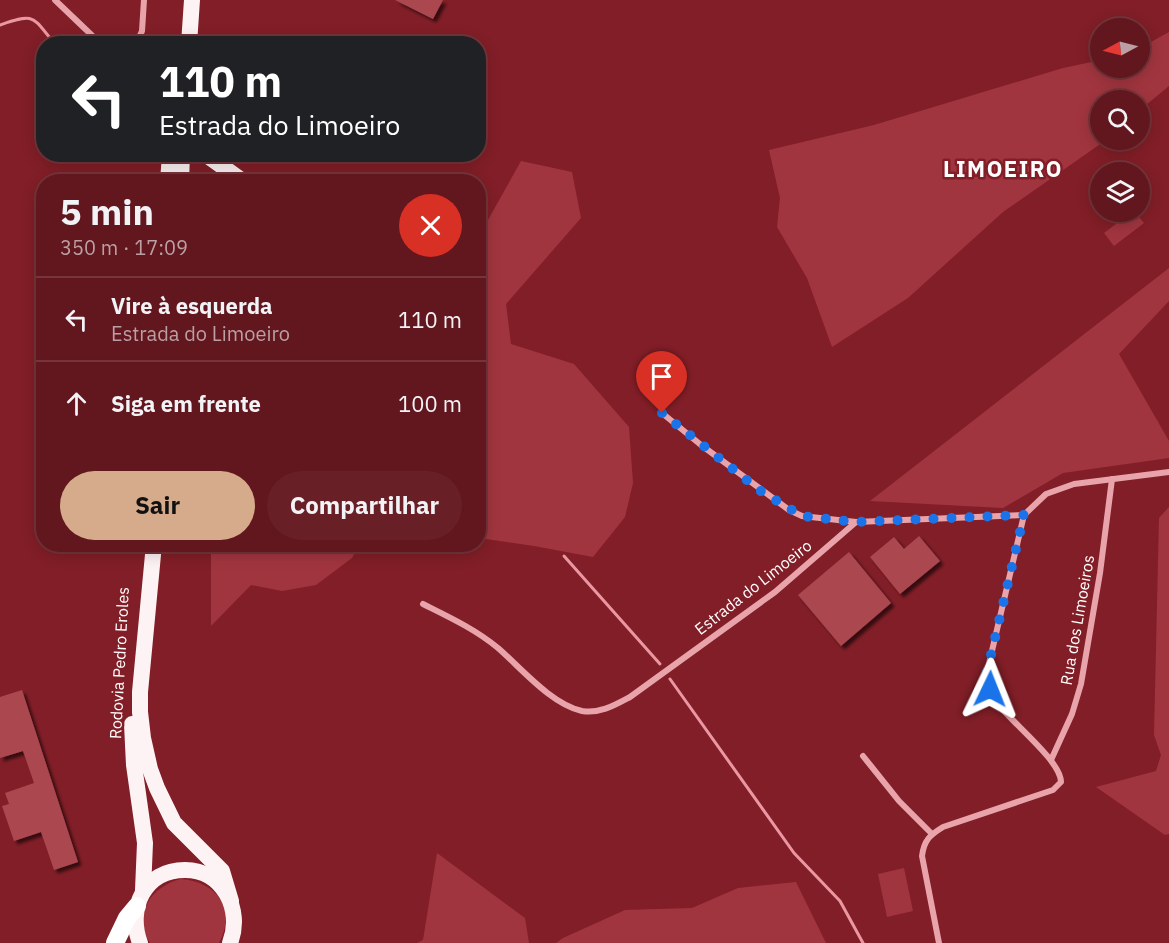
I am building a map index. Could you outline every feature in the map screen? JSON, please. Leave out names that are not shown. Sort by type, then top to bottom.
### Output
[{"type":"highway","points":[[178,36],[180,0]]},
{"type":"highway","points":[[190,36],[192,0]]},
{"type":"highway","points":[[216,162],[233,174]]},
{"type":"highway","name":"Rodovia Pedro Eroles","points":[[140,943],[134,919],[140,898],[144,843],[131,728],[143,552]]},
{"type":"highway","name":"Rodovia Pedro Eroles","points":[[153,552],[140,692],[143,738],[150,769],[166,809],[181,830],[222,871],[235,917],[234,934],[230,943]]},
{"type":"highway","points":[[115,943],[140,898],[157,879],[170,872],[184,870],[199,872],[212,878],[223,888],[231,901]]},
{"type":"street","points":[[55,0],[93,36]]},
{"type":"street","points":[[140,36],[144,0]]},
{"type":"street","points":[[662,413],[789,510],[807,518],[856,522],[1024,515]]},
{"type":"street","points":[[939,943],[922,856],[923,842],[943,827],[1059,786],[1061,782],[1061,775],[1051,760],[994,699],[988,681],[987,672],[1024,515],[1046,494],[1074,483],[1169,472]]},
{"type":"street","name":"Rua dos Limoeiros","points":[[1051,760],[1072,714],[1081,684],[1100,573],[1112,479]]},
{"type":"street","name":"Estrada do Limoeiro","points":[[423,604],[466,626],[497,648],[545,690],[569,706],[583,711],[598,711],[610,708],[630,697],[775,592],[856,522]]},
{"type":"street","points":[[863,756],[899,801],[932,834]]},
{"type":"shaded area","points":[[1169,32],[1169,86],[1150,102],[1150,90],[1090,90],[1092,150],[1003,212],[908,298],[832,347],[807,278],[777,227],[780,198],[769,150],[874,125],[1063,68],[1090,62],[1090,78],[1150,78],[1150,42]]},
{"type":"shaded area","points":[[521,161],[572,172],[581,218],[506,304],[511,344],[574,364],[629,427],[633,483],[625,517],[593,557],[486,539],[486,224]]},
{"type":"shaded area","points":[[1119,222],[1144,223],[1114,246],[1104,233]]},
{"type":"shaded area","points":[[1169,268],[1169,301],[1119,354],[1169,441],[1169,458],[1063,473],[1003,508],[870,501]]},
{"type":"shaded area","points":[[1169,507],[1169,834],[1165,835],[1096,787],[1156,771],[1161,755],[1154,735],[1159,518]]},
{"type":"shaded area","points":[[211,552],[355,552],[352,558],[316,585],[282,591],[251,585],[211,626]]},
{"type":"shaded area","points":[[437,853],[525,918],[529,943],[417,943],[423,940]]},
{"type":"shaded area","points":[[904,868],[913,911],[887,917],[878,874]]},
{"type":"shaded area","points":[[181,879],[205,885],[220,899],[226,919],[219,943],[150,943],[143,922],[148,903],[161,888]]},
{"type":"shaded area","points":[[796,882],[826,943],[556,943],[625,910],[692,908],[738,888]]},
{"type":"building","points":[[395,0],[443,0],[433,19]]},
{"type":"building","points":[[919,536],[940,561],[900,594],[870,557],[894,537],[904,549]]},
{"type":"building","points":[[849,552],[891,603],[841,646],[798,595]]},
{"type":"building","points":[[22,690],[78,862],[54,870],[41,832],[14,841],[2,806],[9,804],[5,793],[34,783],[23,751],[0,758],[0,697]]},
{"type":"waterway","points":[[0,25],[27,18],[37,23],[48,36]]},
{"type":"waterway","points":[[564,556],[660,664]]},
{"type":"waterway","points":[[670,679],[794,853],[840,901],[863,943]]},
{"type":"district","name":"LIMOEIRO","points":[[1003,169]]},
{"type":"route","points":[[662,413],[762,492],[802,516],[856,522],[1024,515],[987,672],[990,689]]}]
